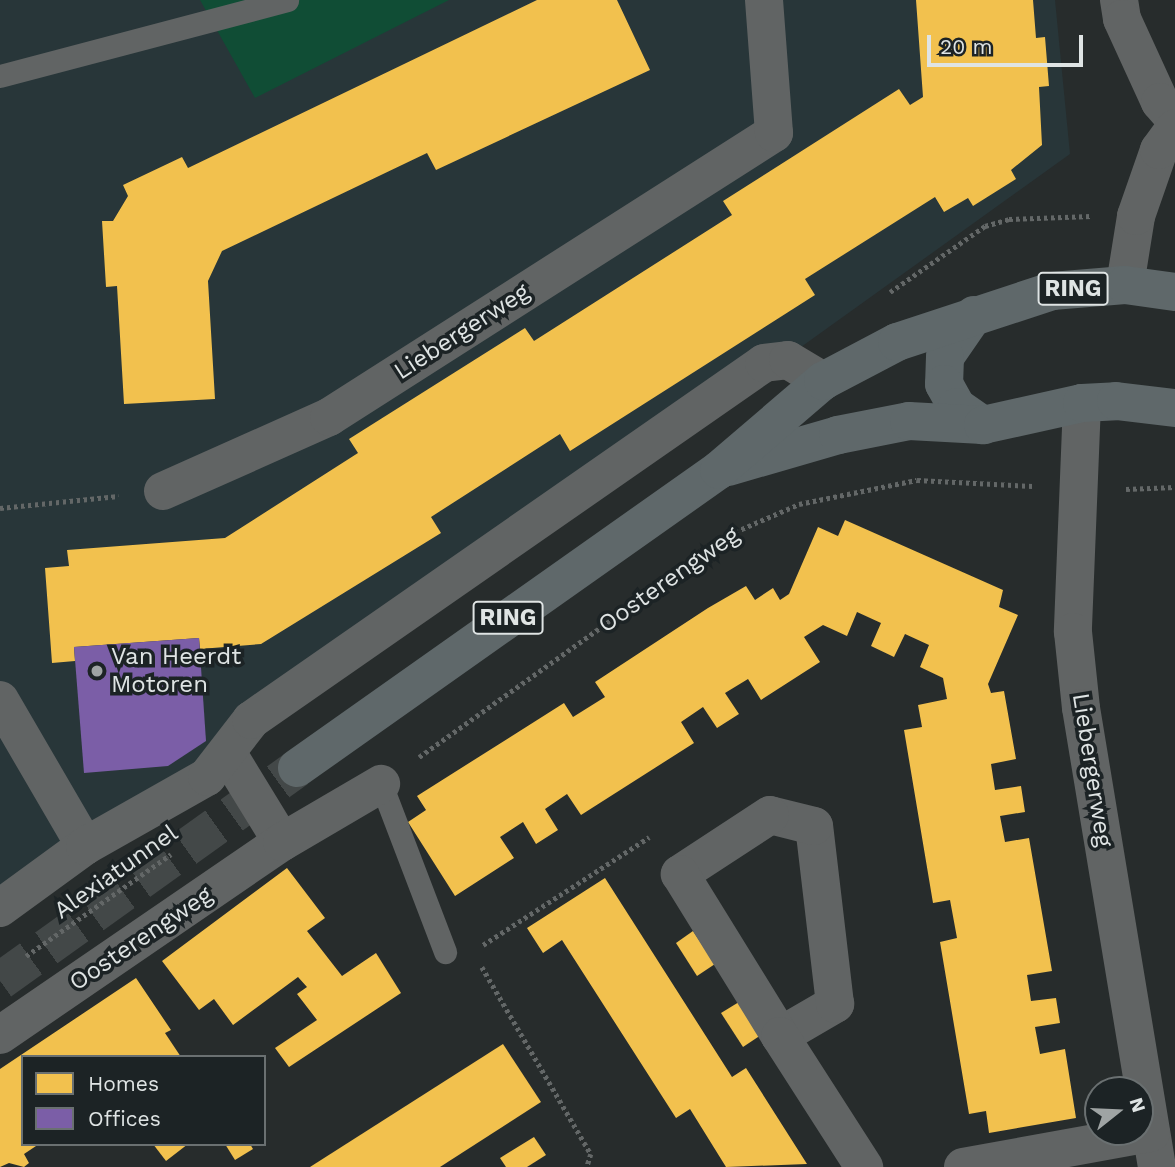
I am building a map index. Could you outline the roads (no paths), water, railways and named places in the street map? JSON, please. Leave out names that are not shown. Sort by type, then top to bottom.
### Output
[{"type":"main road","name":"RING","points":[[297,768],[719,470],[823,381],[897,342],[1052,291],[1125,285],[1175,292]]},
{"type":"main road","points":[[974,315],[945,357],[944,384],[957,407],[984,425]]},
{"type":"main road","name":"RING","points":[[719,470],[838,435],[909,421],[984,425],[1082,403],[1116,401],[1175,408]]},
{"type":"street","name":"Liebergerweg","points":[[163,491],[328,417],[774,133],[764,0]]},
{"type":"street","points":[[1119,0],[1122,19],[1160,102],[1175,119]]},
{"type":"street","points":[[1125,285],[1136,216],[1159,150],[1175,128]]},
{"type":"street","points":[[0,908],[85,846],[207,777],[228,754],[251,720],[764,363],[788,360],[823,381]]},
{"type":"street","name":"Liebergerweg","points":[[963,1167],[1154,1150],[1078,683],[1073,632],[1081,487],[1082,403]]},
{"type":"street","points":[[0,700],[85,846]]},
{"type":"street","points":[[228,754],[282,842]]},
{"type":"street","name":"Oosterengweg","points":[[0,1035],[282,842],[382,784]]},
{"type":"street","points":[[780,1036],[835,1004],[814,826],[770,816],[680,874],[780,1036],[864,1167]]},
{"type":"lane","points":[[0,76],[287,0]]},
{"type":"lane","points":[[382,784],[445,952]]},
{"type":"tunnel","points":[[0,981],[297,768]]},
{"type":"place","name":"Van Heerdt Motoren","points":[[97,671]]}]
